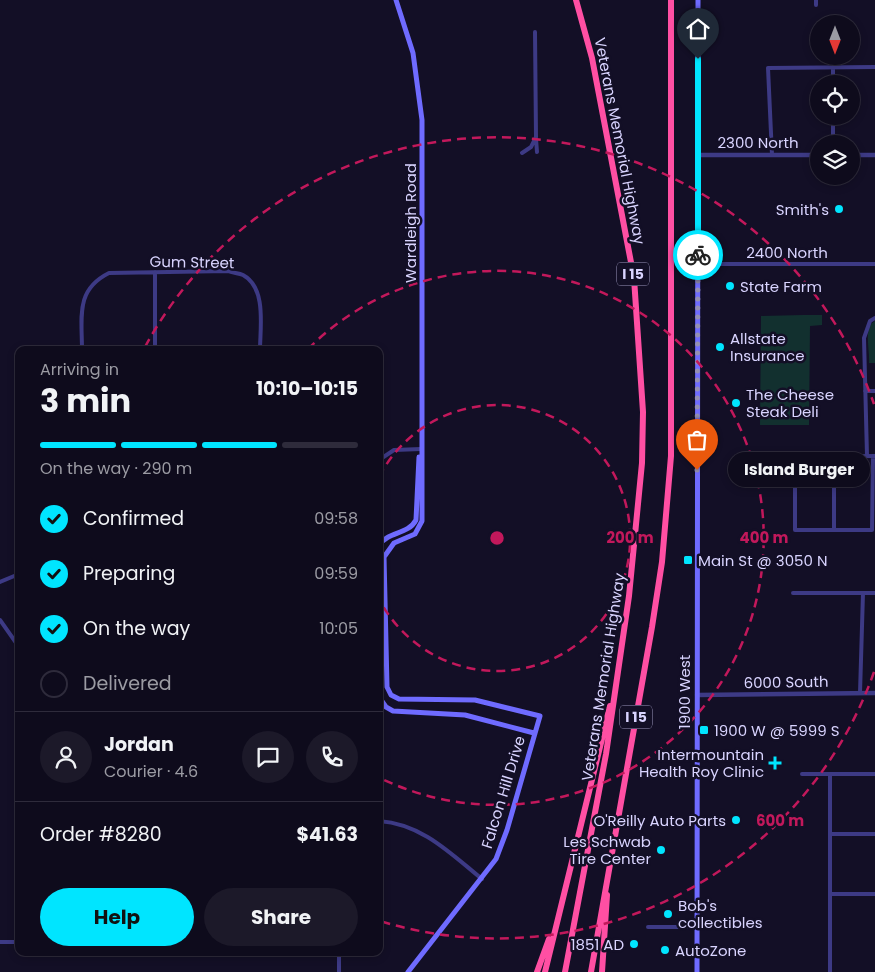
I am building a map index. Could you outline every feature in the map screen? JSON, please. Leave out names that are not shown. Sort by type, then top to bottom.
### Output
[{"type":"highway","name":"Veterans Memorial Highway","points":[[565,972],[606,754],[634,563],[642,463],[643,412],[634,278],[592,58],[576,0]]},
{"type":"highway","name":"Veterans Memorial Highway","points":[[591,972],[652,627],[662,562],[671,456],[671,0]]},
{"type":"highway","points":[[545,972],[614,690]]},
{"type":"highway","points":[[602,972],[608,872]]},
{"type":"highway","points":[[537,972],[558,917]]},
{"type":"main road","name":"Wardleigh Road","points":[[396,0],[413,53],[422,113],[421,450]]},
{"type":"main road","name":"1900 West","points":[[697,972],[698,0]]},
{"type":"main road","points":[[383,541],[390,535],[410,528],[416,520],[418,469],[421,450]]},
{"type":"main road","name":"Falcon Hill Drive","points":[[408,972],[482,880],[496,859],[508,830],[541,713],[475,700],[399,699],[388,690],[383,560],[391,545],[412,536],[420,526],[421,450]]},
{"type":"main road","points":[[383,703],[393,711],[465,715],[534,733]]},
{"type":"street","points":[[535,32],[537,152]]},
{"type":"street","points":[[833,67],[833,75]]},
{"type":"street","points":[[772,155],[768,68],[875,67]]},
{"type":"street","points":[[522,153],[531,147],[536,137]]},
{"type":"street","name":"2300 North","points":[[698,155],[810,155]]},
{"type":"street","points":[[860,155],[875,155]]},
{"type":"street","name":"2400 North","points":[[698,264],[875,264]]},
{"type":"street","name":"Gum Street","points":[[82,346],[82,311],[86,291],[95,280],[109,272],[228,271],[244,275],[254,286],[260,309],[260,346]]},
{"type":"street","points":[[154,346],[155,272]]},
{"type":"street","points":[[867,456],[864,338],[870,321],[875,318]]},
{"type":"street","points":[[865,391],[875,391]]},
{"type":"street","points":[[383,457],[394,450],[421,450]]},
{"type":"street","points":[[834,456],[834,530]]},
{"type":"street","points":[[867,456],[874,456],[872,530],[795,530],[795,457],[867,456]]},
{"type":"street","points":[[0,582],[15,576]]},
{"type":"street","points":[[793,593],[875,593]]},
{"type":"street","points":[[860,693],[862,593]]},
{"type":"street","points":[[0,620],[15,640]]},
{"type":"street","name":"6000 South","points":[[697,695],[875,694]]},
{"type":"street","points":[[802,774],[875,774]]},
{"type":"street","points":[[830,774],[830,972]]},
{"type":"street","points":[[383,822],[403,825],[422,833],[440,845],[482,880]]},
{"type":"street","points":[[830,834],[875,834]]},
{"type":"street","points":[[830,894],[875,894]]},
{"type":"street","points":[[648,927],[697,927]]},
{"type":"street","points":[[0,942],[15,942]]},
{"type":"street","points":[[338,956],[339,972]]},
{"type":"green space","points":[[822,315],[822,325],[810,326],[809,425],[760,425],[761,316]]},
{"type":"green space","points":[[875,321],[875,363],[869,363],[868,333],[871,324]]},
{"type":"way so far","points":[[697,470],[698,255]]},
{"type":"place","name":"Smith's","points":[[839,209]]},
{"type":"place","name":"State Farm","points":[[730,286]]},
{"type":"place","name":"Allstate Insurance","points":[[720,347]]},
{"type":"place","name":"The Cheese Steak Deli","points":[[736,403]]},
{"type":"place","name":"Island Burger","points":[[697,470]]},
{"type":"place","name":"Main St @ 3050 N","points":[[688,560]]},
{"type":"place","name":"1900 W @ 5999 S","points":[[704,730]]},
{"type":"place","name":"Intermountain Health Roy Clinic","points":[[775,763]]},
{"type":"place","name":"O'Reilly Auto Parts","points":[[736,820]]},
{"type":"place","name":"Les Schwab Tire Center","points":[[661,850]]},
{"type":"place","name":"Bob's collectibles","points":[[668,914]]},
{"type":"place","name":"1851 AD","points":[[634,944]]},
{"type":"place","name":"AutoZone","points":[[665,950]]},
{"type":"route","points":[[698,59],[698,255]]}]
